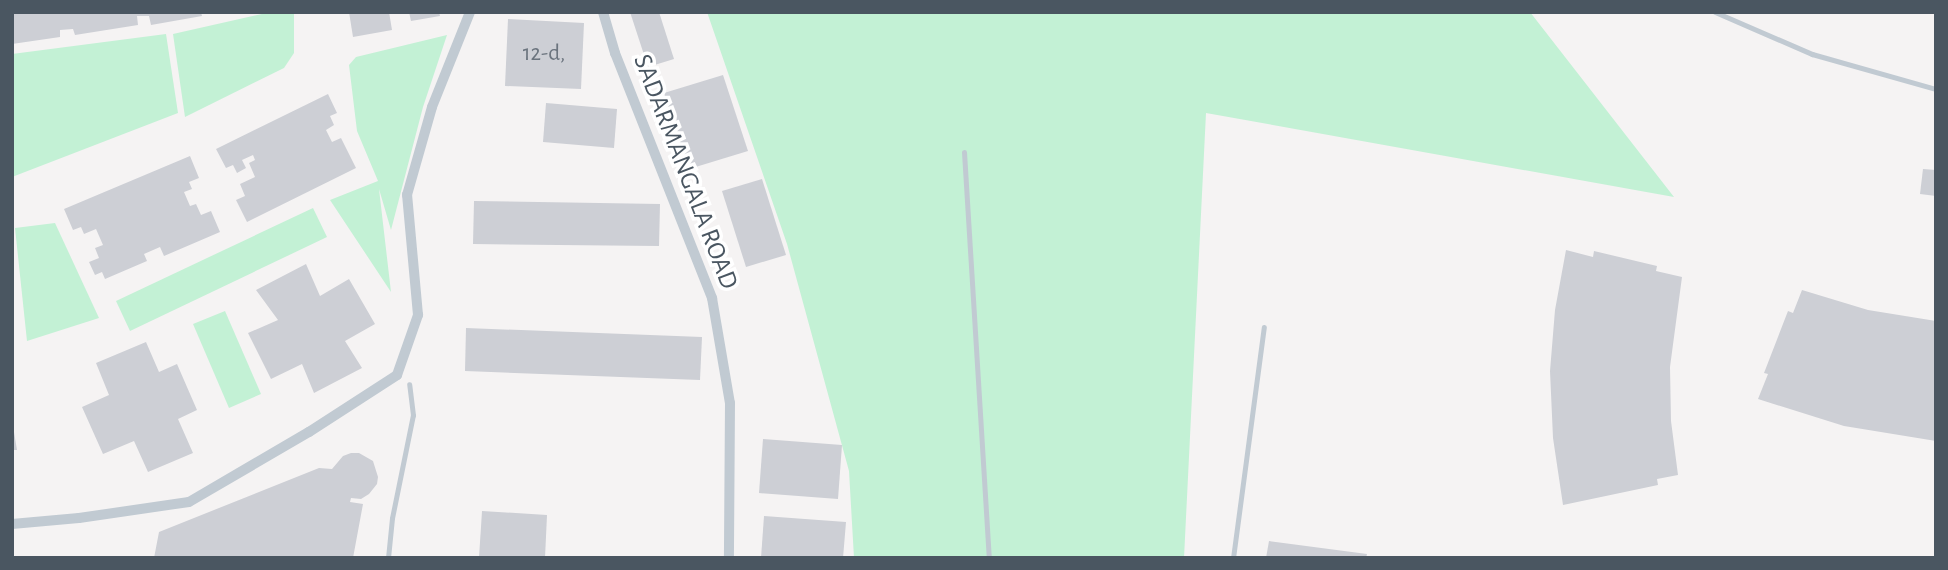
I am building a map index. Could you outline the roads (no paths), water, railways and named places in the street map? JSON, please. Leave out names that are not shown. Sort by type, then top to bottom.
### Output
[{"type":"street","points":[[12,524],[79,518],[189,502],[309,432],[397,374],[418,315],[407,195],[432,107],[470,12]]},
{"type":"street","name":"SADARMANGALA ROAD","points":[[603,12],[615,53],[712,298],[730,403],[729,558]]},
{"type":"lane","points":[[1715,12],[1812,54],[1936,89]]},
{"type":"lane","points":[[964,152],[989,558]]},
{"type":"lane","points":[[1233,558],[1264,327]]},
{"type":"lane","points":[[388,558],[413,415],[409,384]]}]
